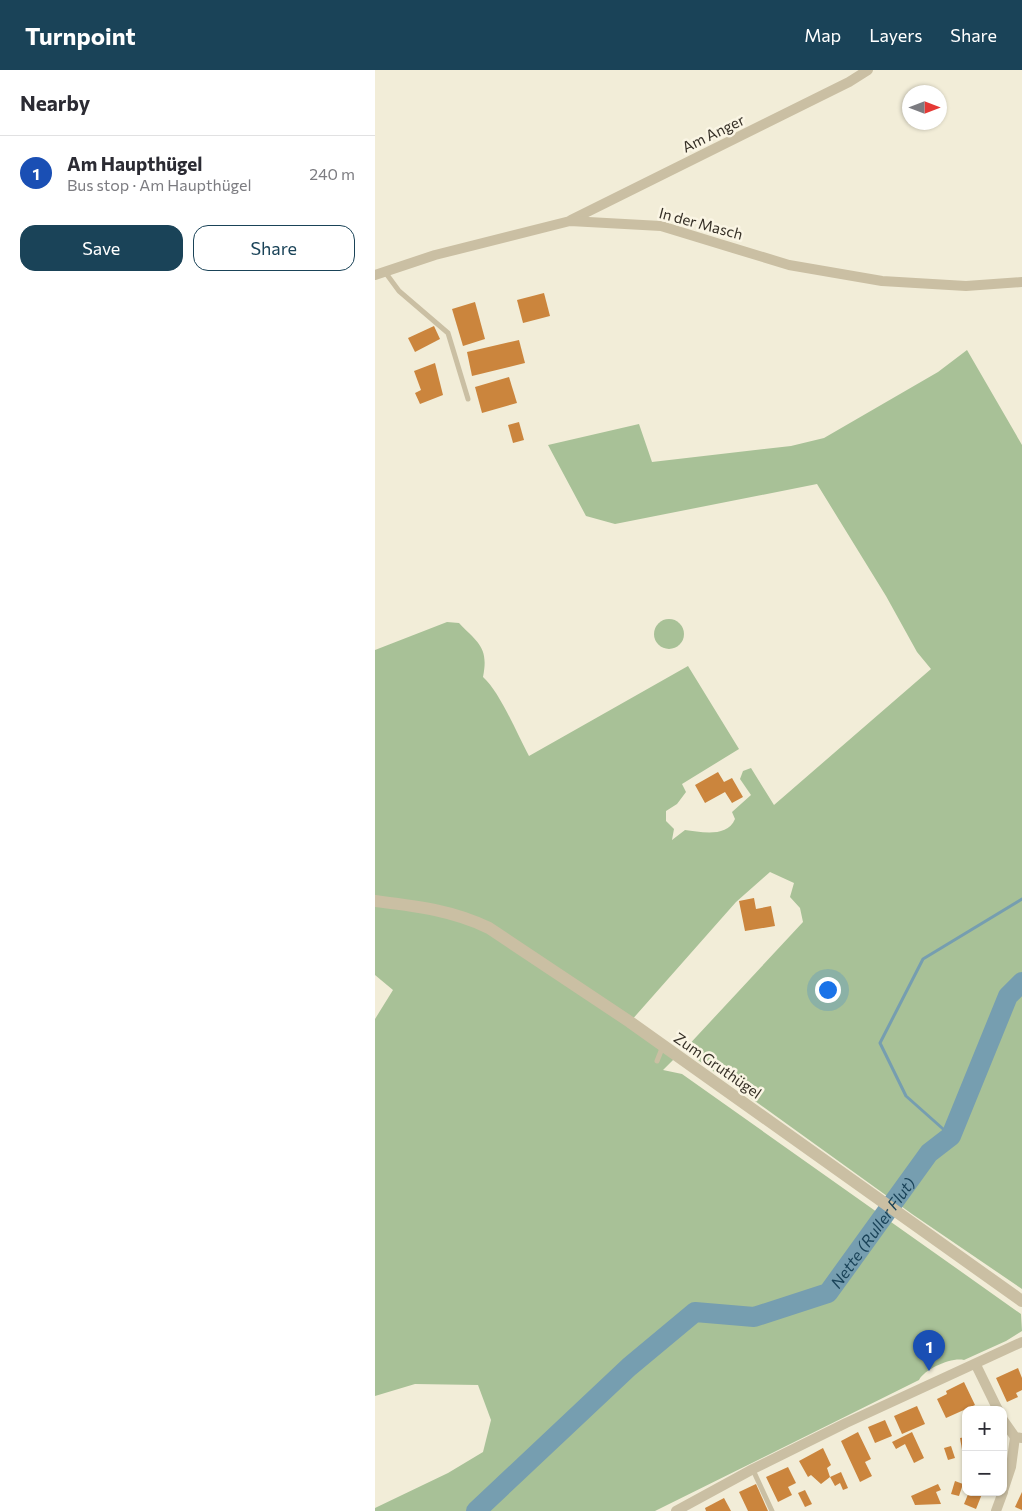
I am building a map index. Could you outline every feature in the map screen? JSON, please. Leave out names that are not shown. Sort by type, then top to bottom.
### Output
[{"type":"street","name":"Am Anger","points":[[570,221],[841,86],[868,70]]},
{"type":"street","name":"In der Masch","points":[[380,273],[435,255],[570,221],[661,226],[789,265],[882,281],[966,286],[1022,282]]},
{"type":"street","name":"Zum Gruthügel","points":[[375,901],[443,910],[488,928],[663,1046],[1022,1301]]},
{"type":"street","points":[[676,1511],[753,1469],[846,1423],[1022,1342]]},
{"type":"street","points":[[975,1365],[996,1406]]},
{"type":"street","points":[[1007,1425],[1018,1438],[1007,1479]]},
{"type":"street","points":[[996,1511],[1001,1496]]},
{"type":"lane","points":[[380,273],[448,333],[468,399]]},
{"type":"lane","points":[[657,1061],[663,1046]]},
{"type":"lane","points":[[753,1469],[772,1511]]},
{"type":"green space","points":[[967,350],[1022,445],[1022,1289],[912,1214],[684,1050],[803,922],[800,908],[790,897],[794,883],[770,872],[736,902],[630,1022],[677,1056],[663,1070],[682,1074],[1021,1314],[1022,1331],[1006,1341],[964,1360],[952,1360],[932,1368],[919,1380],[655,1511],[375,1511],[375,1508],[448,1473],[483,1452],[491,1420],[478,1385],[415,1384],[375,1396],[375,1019],[393,990],[375,975],[375,650],[447,622],[459,623],[480,646],[484,659],[483,677],[502,703],[529,756],[688,666],[739,749],[682,784],[686,792],[677,804],[666,811],[666,821],[674,829],[672,840],[685,830],[713,832],[726,829],[731,825],[735,819],[732,812],[751,795],[740,779],[743,771],[751,768],[774,805],[931,669],[917,652],[886,596],[817,484],[615,524],[586,516],[548,445],[639,424],[652,462],[791,446],[824,438],[938,372]]},
{"type":"green space","points":[[669,619],[680,623],[684,634],[680,645],[669,649],[658,645],[654,634],[658,623]]},
{"type":"building","points":[[544,293],[550,316],[523,323],[517,300]]},
{"type":"building","points":[[475,302],[485,339],[463,346],[452,309]]},
{"type":"building","points":[[434,326],[440,339],[415,352],[408,338]]},
{"type":"building","points":[[519,340],[525,363],[472,376],[467,352]]},
{"type":"building","points":[[435,363],[443,395],[420,404],[415,393],[421,390],[414,371]]},
{"type":"building","points":[[509,377],[517,403],[482,413],[475,387]]},
{"type":"building","points":[[519,422],[524,440],[513,443],[508,425]]},
{"type":"building","points":[[718,772],[724,782],[732,778],[743,797],[732,803],[725,792],[705,803],[695,785]]},
{"type":"building","points":[[754,898],[756,909],[771,906],[775,926],[745,931],[739,901]]},
{"type":"building","points":[[1018,1368],[1022,1378],[1022,1390],[1016,1393],[1018,1397],[1007,1402],[996,1378]]},
{"type":"building","points":[[964,1382],[975,1405],[962,1406],[962,1411],[946,1418],[937,1399],[947,1394],[946,1391]]},
{"type":"building","points":[[917,1406],[925,1424],[902,1434],[894,1416]]},
{"type":"building","points":[[885,1420],[892,1436],[875,1443],[868,1427]]},
{"type":"building","points":[[858,1432],[871,1459],[865,1462],[872,1476],[860,1482],[841,1441]]},
{"type":"building","points":[[912,1432],[924,1458],[914,1463],[905,1444],[896,1449],[892,1442]]},
{"type":"building","points":[[951,1446],[955,1458],[948,1460],[944,1448]]},
{"type":"building","points":[[823,1448],[831,1465],[827,1468],[830,1477],[821,1484],[811,1475],[808,1477],[799,1461]]},
{"type":"building","points":[[788,1467],[796,1483],[788,1487],[792,1495],[778,1502],[766,1477]]},
{"type":"building","points":[[841,1472],[848,1488],[843,1490],[840,1483],[835,1486],[830,1477]]},
{"type":"building","points":[[955,1481],[962,1484],[959,1496],[951,1494]]},
{"type":"building","points":[[756,1484],[768,1511],[748,1511],[739,1492]]},
{"type":"building","points":[[938,1484],[941,1490],[936,1492],[941,1504],[915,1505],[911,1496]]},
{"type":"building","points":[[805,1490],[812,1504],[805,1507],[798,1493]]},
{"type":"building","points":[[1022,1492],[1022,1510],[1015,1507]]},
{"type":"building","points":[[967,1496],[981,1496],[976,1509],[964,1504]]},
{"type":"building","points":[[724,1498],[731,1511],[706,1511],[705,1508]]},
{"type":"waterway","points":[[951,1136],[906,1096],[880,1043],[923,959],[1022,899]]},
{"type":"waterway","name":"Nette (Ruller Flut)","points":[[476,1511],[629,1367],[695,1312],[754,1317],[828,1293],[929,1153],[951,1136],[1008,996],[1022,982]]},
{"type":"place","name":"Am Haupthügel","points":[[929,1371]]}]
